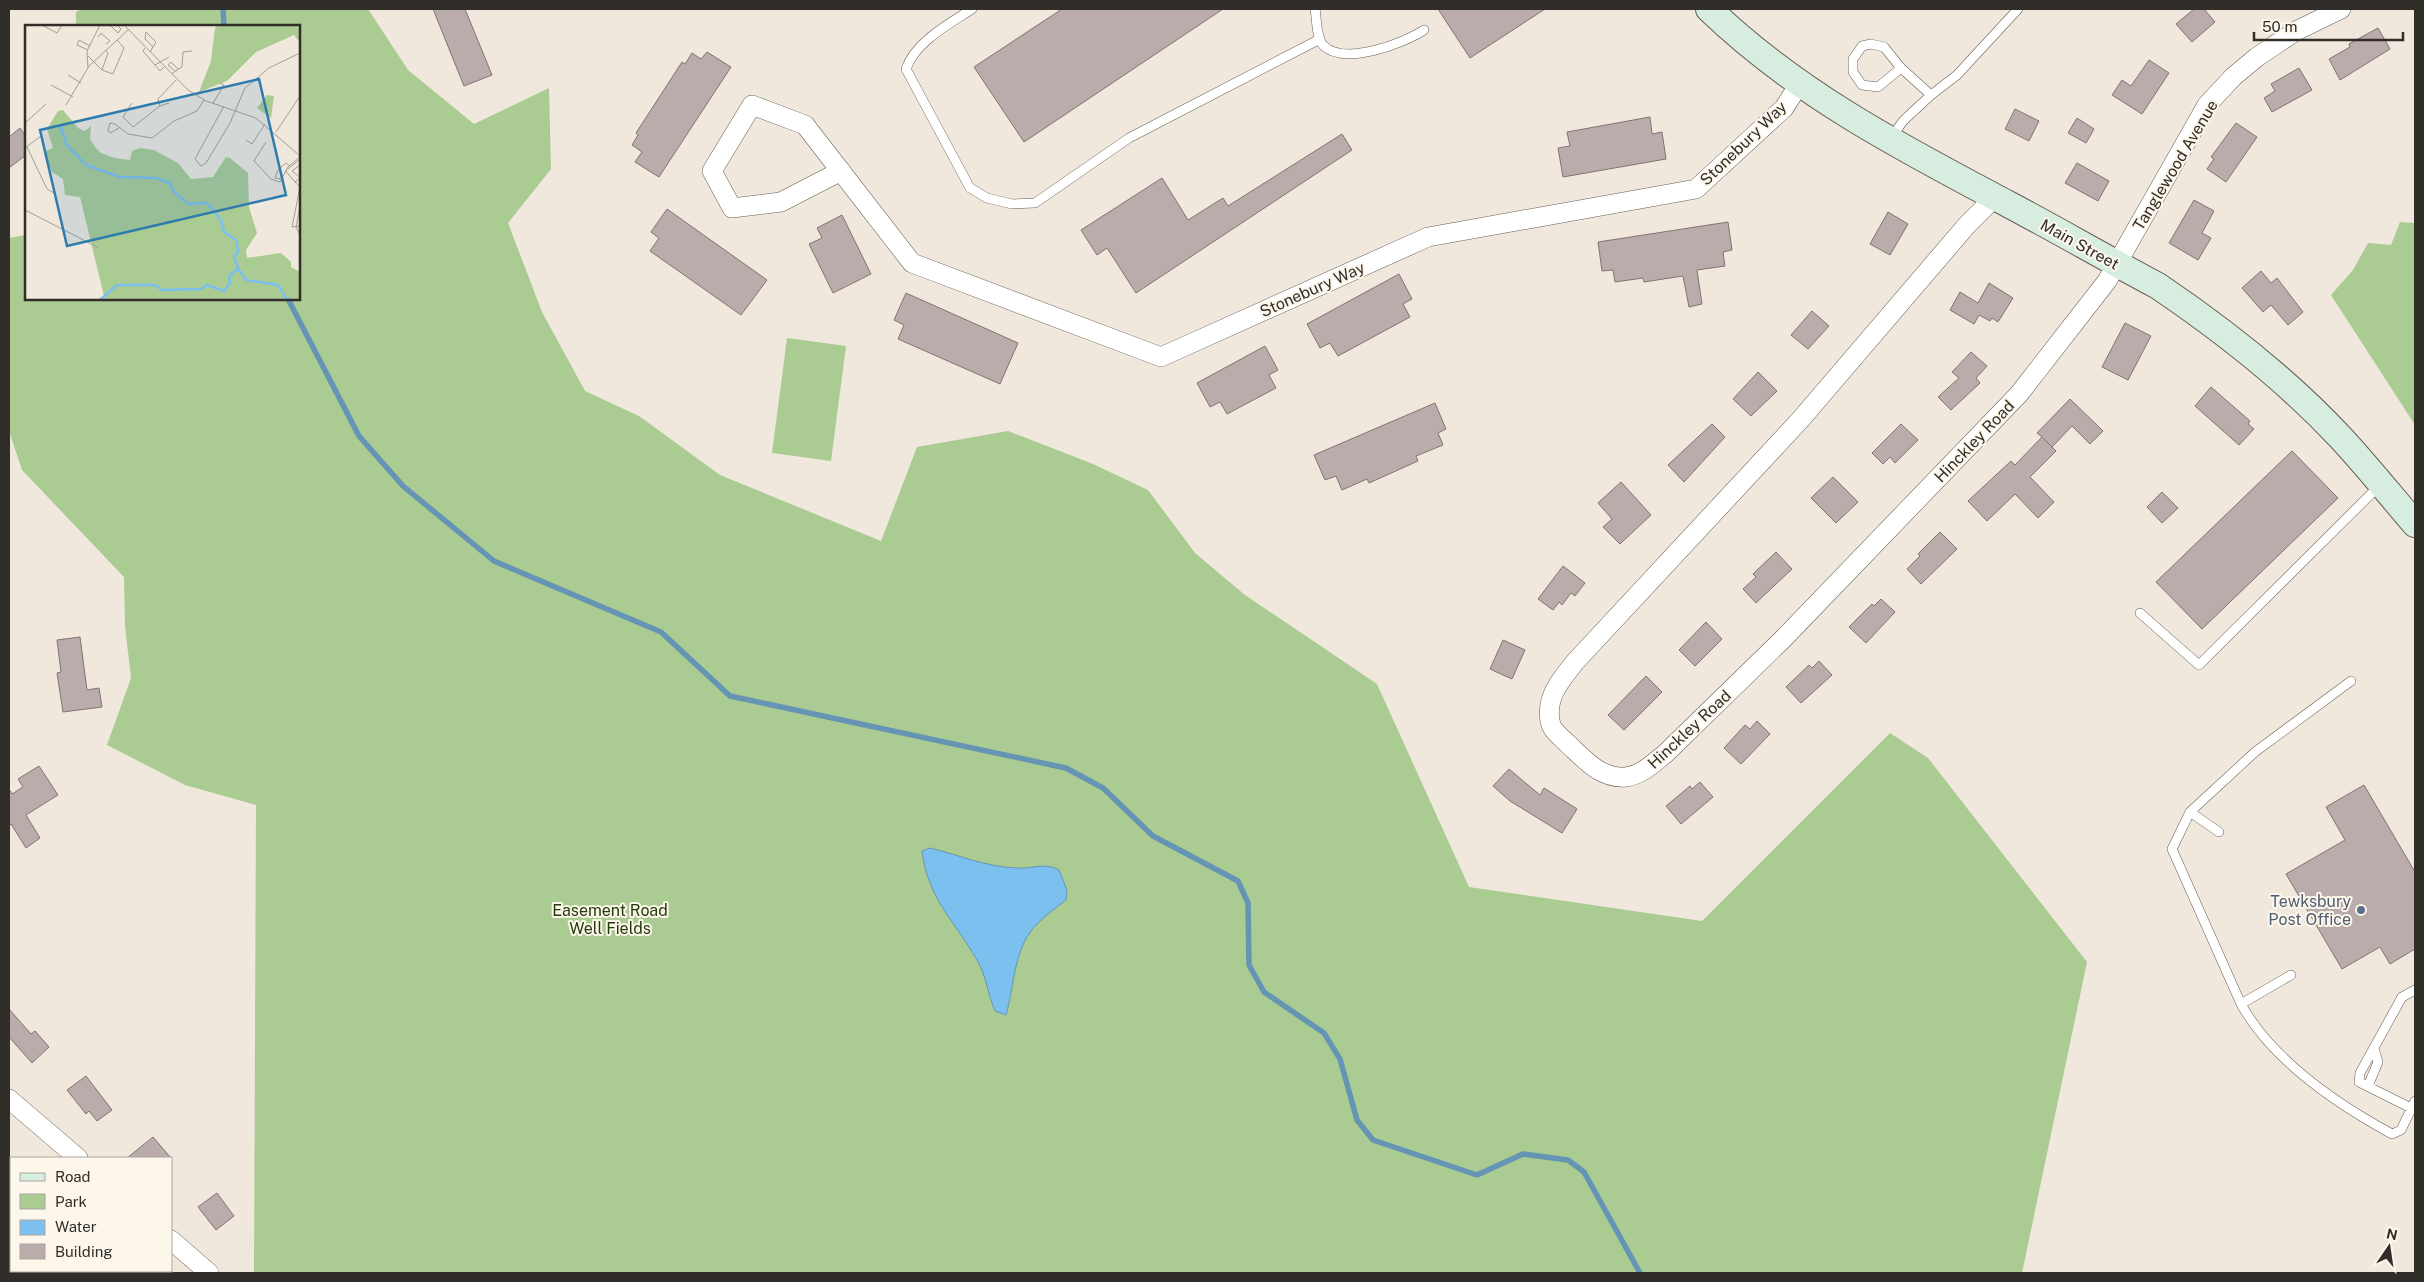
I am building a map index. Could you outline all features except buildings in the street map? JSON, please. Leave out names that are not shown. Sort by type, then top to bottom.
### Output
[{"type":"main road","name":"Main Street","points":[[1709,9],[1760,54],[1845,115],[2158,286],[2186,305],[2270,370],[2341,438],[2415,524]]},
{"type":"street","name":"Tanglewood Avenue","points":[[2117,264],[2207,105],[2233,77],[2257,57],[2296,31],[2340,9]]},
{"type":"street","name":"Stonebury Way","points":[[841,171],[781,202],[732,208],[712,172],[752,105],[805,125],[841,171],[912,263],[1161,357],[1428,237],[1696,189],[1784,108],[1800,83]]},
{"type":"street","name":"Hinckley Road","points":[[1995,197],[1967,225],[1801,419],[1575,662],[1556,687],[1550,703],[1552,728],[1587,763],[1601,773],[1617,777],[1628,777],[1645,770],[1707,716],[2019,394],[2092,301],[2117,264]]},
{"type":"street","points":[[9,1099],[77,1157]]},
{"type":"street","points":[[172,1241],[209,1273]]},
{"type":"lane","points":[[972,9],[948,25],[910,56],[906,69],[970,188],[987,198],[1012,204],[1035,203],[1129,138],[1320,39]]},
{"type":"lane","points":[[1315,9],[1320,39],[1325,47],[1335,51],[1376,52],[1409,40],[1424,30]]},
{"type":"lane","points":[[1889,140],[1903,121],[1931,95],[1957,76],[2018,9]]},
{"type":"lane","points":[[1902,68],[1878,87],[1862,85],[1853,72],[1853,59],[1862,46],[1871,44],[1884,48],[1931,95]]},
{"type":"lane","points":[[2140,613],[2199,665],[2381,484]]},
{"type":"lane","points":[[2351,681],[2255,752],[2190,812],[2172,850],[2241,1004],[2250,1020],[2274,1049],[2362,1118],[2392,1134],[2401,1130],[2413,1104],[2359,1082],[2360,1073],[2402,997],[2415,990]]},
{"type":"lane","points":[[2190,812],[2219,832]]},
{"type":"lane","points":[[2241,1004],[2291,975]]},
{"type":"green space","name":"Easement Road Well Fields","points":[[81,9],[368,9],[408,70],[474,124],[549,88],[551,169],[508,223],[542,312],[585,391],[639,416],[720,475],[881,541],[917,447],[1008,431],[1093,464],[1148,490],[1195,553],[1245,595],[1377,684],[1469,887],[1702,921],[1890,733],[1928,758],[2087,962],[2022,1273],[254,1273],[256,805],[185,785],[107,745],[131,678],[125,626],[124,577],[22,470],[9,431],[9,238],[25,235],[25,300],[300,300],[300,25],[76,25],[76,12]]},
{"type":"green space","points":[[2400,222],[2415,223],[2415,425],[2331,295],[2353,270],[2368,243],[2391,245]]},
{"type":"green space","points":[[787,338],[846,346],[831,461],[772,453]]},
{"type":"water","points":[[930,848],[994,865],[1017,868],[1048,866],[1059,870],[1067,890],[1066,900],[1039,922],[1024,942],[1016,966],[1006,1015],[995,1011],[980,966],[943,909],[930,883],[922,851]]},
{"type":"waterway","points":[[223,9],[224,25]]},
{"type":"waterway","points":[[289,300],[359,436],[403,486],[494,561],[661,632],[730,696],[1066,768],[1103,788],[1153,836],[1238,881],[1248,903],[1249,965],[1264,992],[1324,1033],[1340,1059],[1357,1120],[1373,1140],[1477,1175],[1523,1154],[1568,1160],[1584,1172],[1640,1273]]},
{"type":"place","name":"Tewksbury Post Office","points":[[2361,910]]}]
